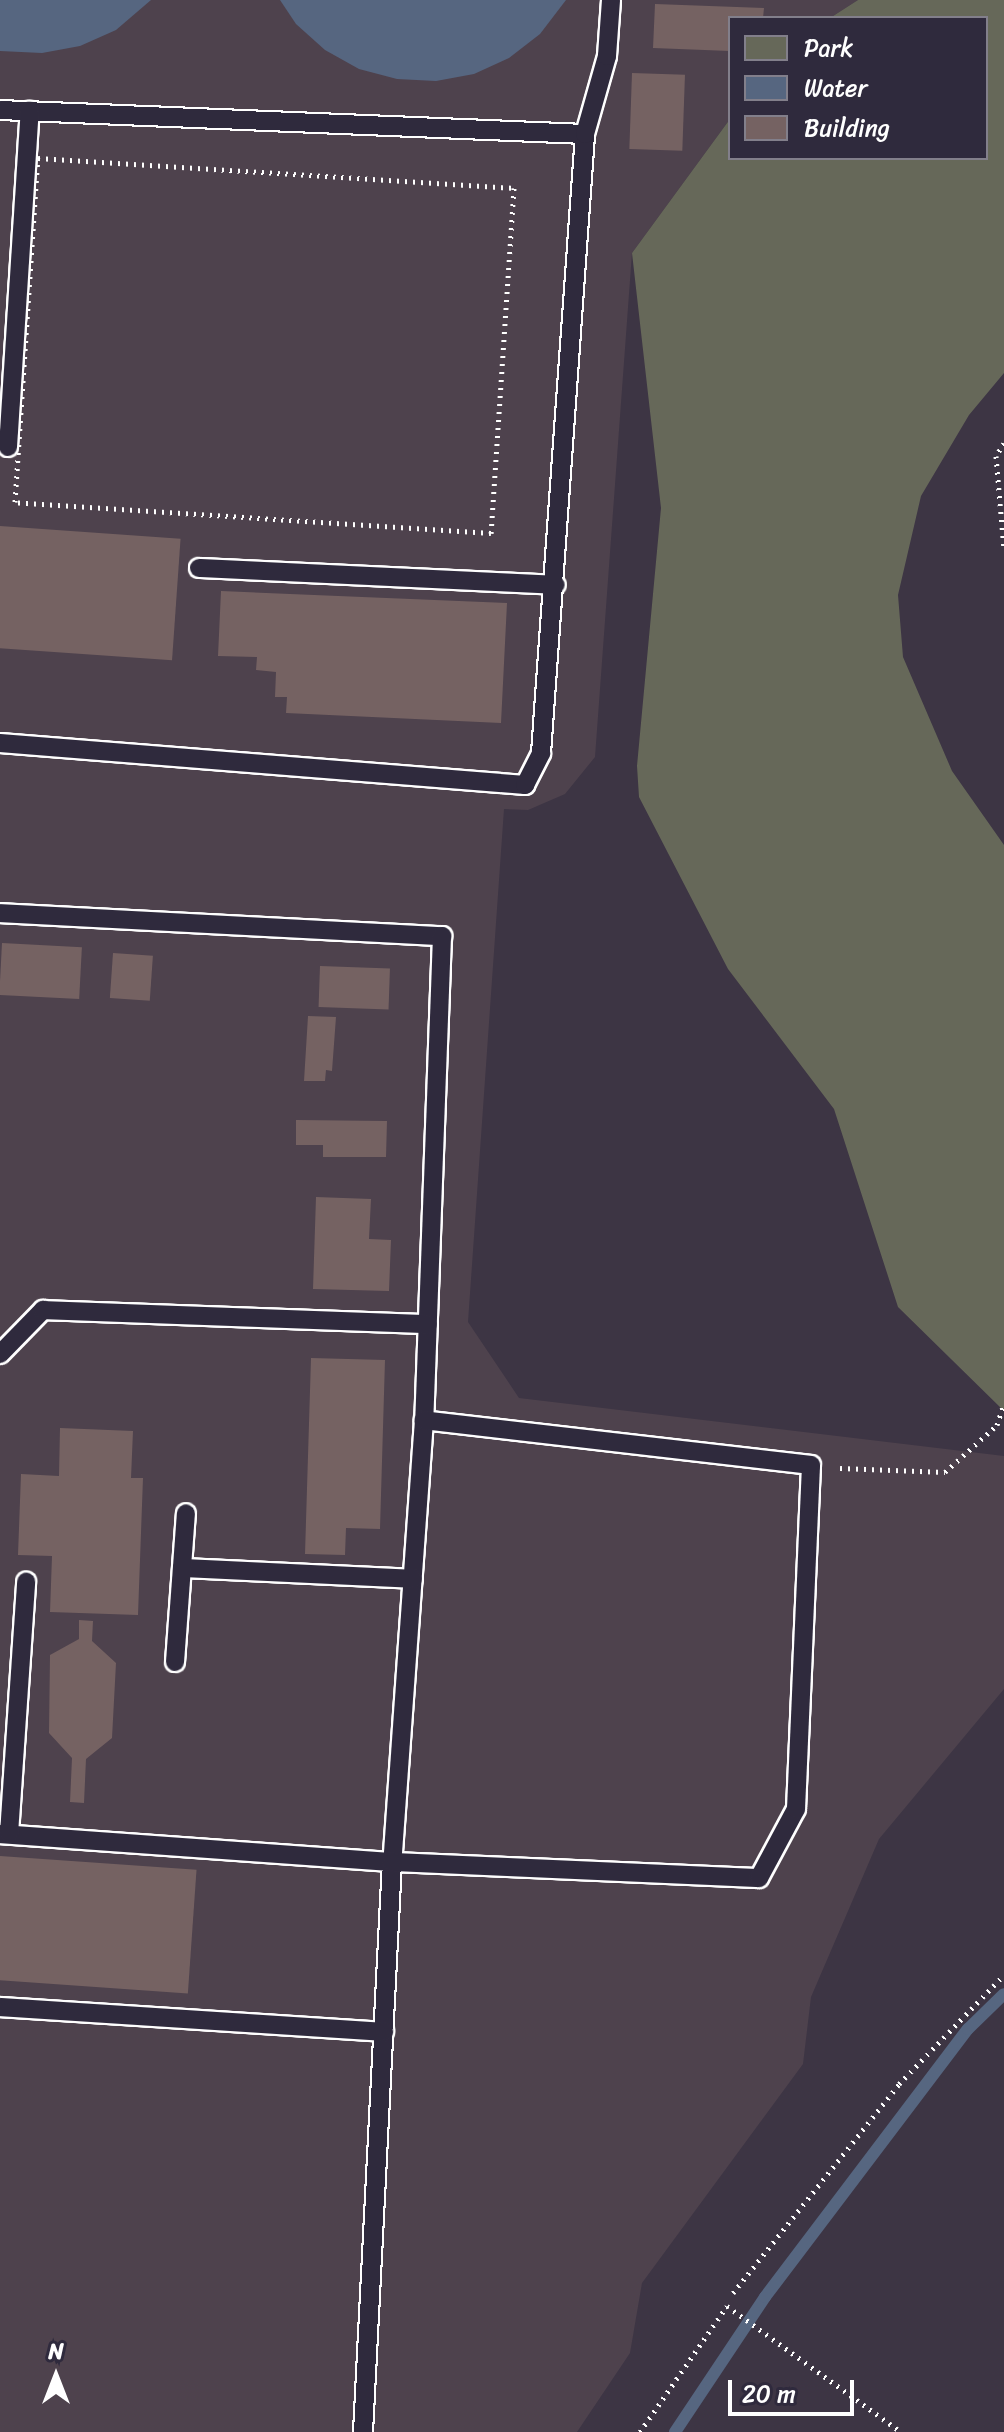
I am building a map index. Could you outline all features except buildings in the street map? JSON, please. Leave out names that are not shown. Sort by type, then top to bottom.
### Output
[{"type":"lane","points":[[0,743],[525,785],[541,753],[556,585],[585,134],[607,56],[611,0]]},
{"type":"lane","points":[[0,110],[585,134]]},
{"type":"lane","points":[[8,447],[30,111]]},
{"type":"lane","points":[[199,568],[556,585]]},
{"type":"lane","points":[[0,913],[442,936],[424,1420],[392,1862],[363,2432]]},
{"type":"lane","points":[[0,1354],[43,1310],[428,1324]]},
{"type":"lane","points":[[26,1582],[4,1834],[392,1862],[759,1878],[796,1809],[811,1465],[424,1420]]},
{"type":"lane","points":[[175,1662],[186,1513]]},
{"type":"lane","points":[[182,1568],[413,1579]]},
{"type":"lane","points":[[0,2007],[384,2032]]},
{"type":"path","points":[[38,158],[514,188],[491,533],[15,502],[38,158]]},
{"type":"path","points":[[1004,443],[996,456],[1004,550]]},
{"type":"path","points":[[811,1465],[945,1472],[997,1425],[1004,1403]]},
{"type":"path","points":[[733,2293],[899,2084],[1004,1975]]},
{"type":"path","points":[[640,2432],[727,2306],[901,2432]]},
{"type":"shaded area","points":[[0,0],[858,0],[833,16],[728,16],[728,122],[632,253],[595,757],[565,794],[528,810],[504,809],[468,1322],[519,1398],[1004,1456],[1004,1689],[879,1839],[811,1997],[803,2064],[642,2283],[630,2353],[577,2432],[0,2432]]},
{"type":"green space","points":[[858,0],[1004,0],[1004,373],[969,415],[921,496],[898,595],[903,657],[952,771],[1004,845],[1004,1411],[898,1307],[834,1109],[728,969],[639,797],[637,766],[661,508],[632,253],[728,122],[728,160],[988,160],[988,16],[833,16]]},
{"type":"water","points":[[0,0],[151,0],[116,30],[80,46],[42,53],[0,51]]},
{"type":"water","points":[[280,0],[566,0],[540,34],[509,58],[474,74],[436,81],[397,79],[359,69],[325,50],[296,24]]},
{"type":"waterway","points":[[675,2432],[765,2297],[968,2029],[1004,1994]]}]
